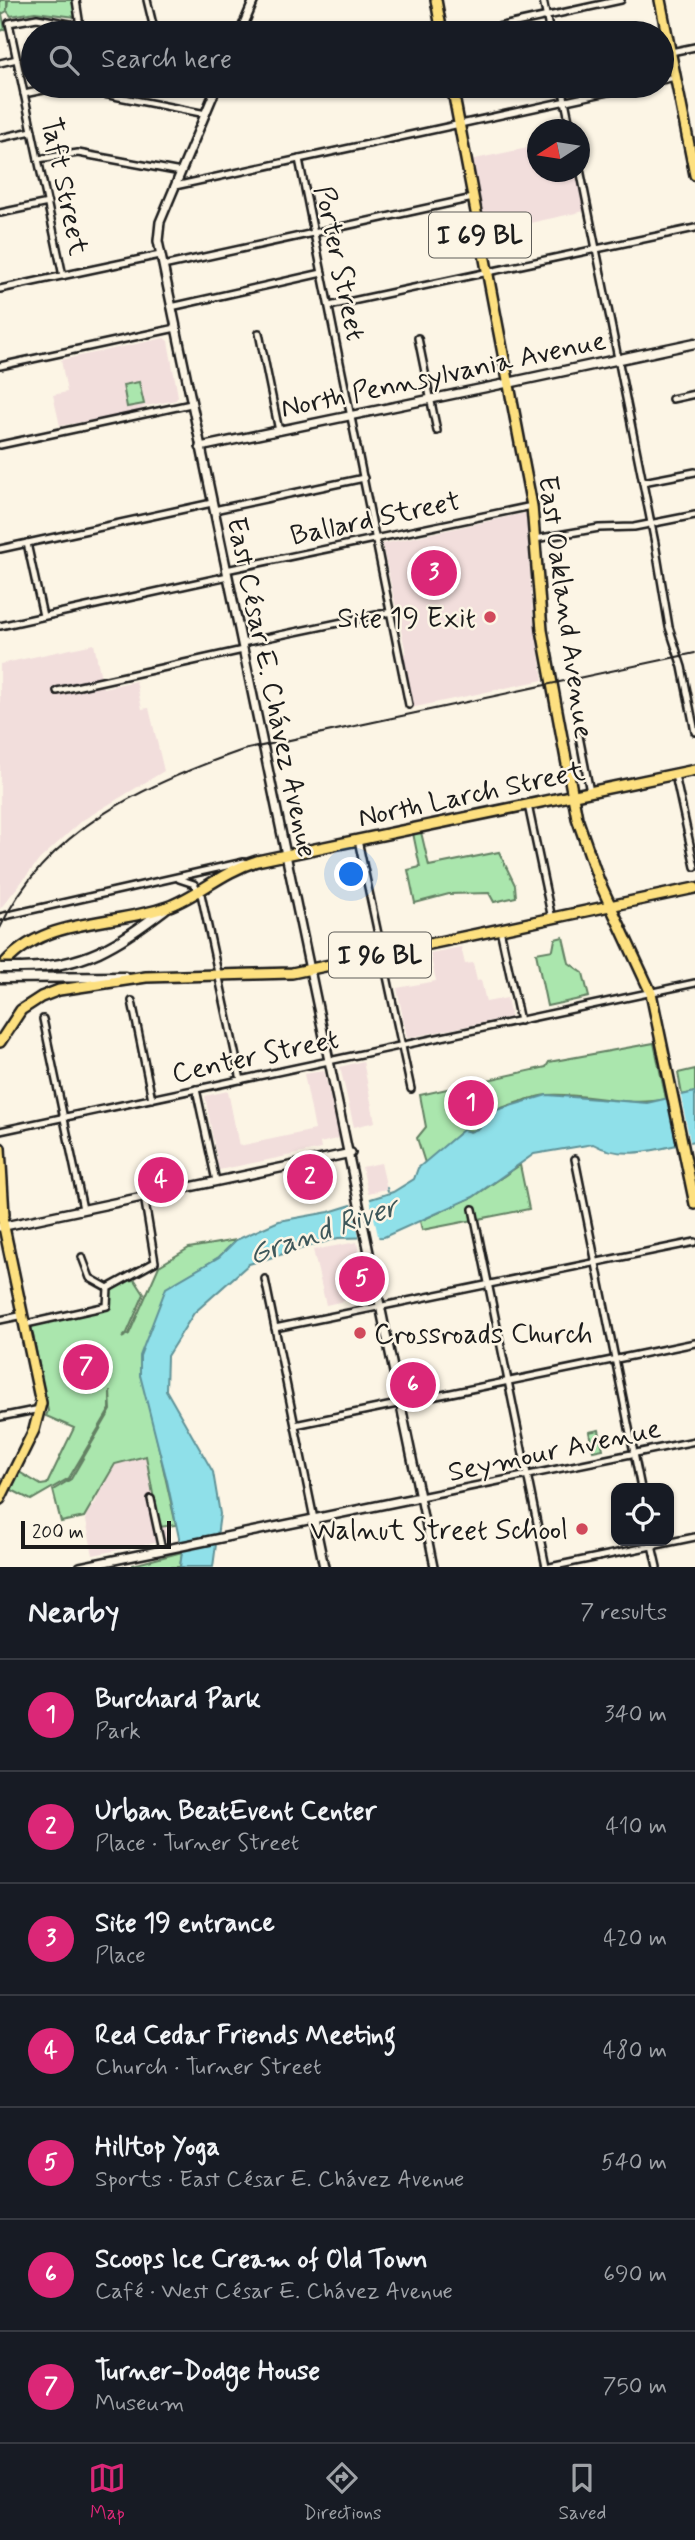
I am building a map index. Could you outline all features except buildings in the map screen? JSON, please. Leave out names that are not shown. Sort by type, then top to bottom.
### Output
[{"type":"main road","points":[[436,0],[440,21]]},
{"type":"main road","points":[[660,0],[664,21]]},
{"type":"main road","points":[[674,71],[695,175]]},
{"type":"main road","name":"East Oakland Avenue","points":[[454,98],[532,506],[542,630],[573,795],[584,844],[651,993],[685,1152],[691,1164],[695,1204]]},
{"type":"main road","name":"North Pennsylvania Avenue","points":[[508,383],[695,343]]},
{"type":"main road","name":"North Larch Street","points":[[0,968],[54,967],[85,960],[129,936],[168,907],[199,889],[229,872],[257,861],[695,770]]},
{"type":"main road","name":"I 96 BL","points":[[0,1042],[18,1013],[48,993],[146,977],[272,975],[311,969],[695,888]]},
{"type":"main road","points":[[0,968],[18,950],[46,934],[168,907]]},
{"type":"main road","points":[[0,978],[146,977]]},
{"type":"main road","points":[[0,1148],[3,1224]]},
{"type":"main road","points":[[0,1208],[39,1384],[40,1409],[34,1430],[0,1499]]},
{"type":"street","points":[[76,0],[79,21]]},
{"type":"street","points":[[147,0],[152,21]]},
{"type":"street","points":[[245,21],[254,0]]},
{"type":"street","points":[[543,0],[548,21]]},
{"type":"street","points":[[524,21],[621,0]]},
{"type":"street","name":"Taft Street","points":[[21,79],[9,23],[37,18],[53,21]]},
{"type":"street","points":[[674,51],[695,47]]},
{"type":"street","points":[[0,63],[17,59]]},
{"type":"street","name":"Taft Street","points":[[25,98],[63,276]]},
{"type":"street","points":[[124,98],[205,114]]},
{"type":"street","name":"East César E. Chávez Avenue","points":[[212,98],[160,222],[160,255],[351,1153],[421,1497]]},
{"type":"street","points":[[564,98],[569,119]]},
{"type":"street","points":[[175,186],[579,98]]},
{"type":"street","points":[[0,138],[32,131]]},
{"type":"street","points":[[38,159],[78,153],[181,172]]},
{"type":"street","name":"Porter Street","points":[[299,159],[409,705]]},
{"type":"street","points":[[582,182],[643,482],[669,626],[682,667],[695,732]]},
{"type":"street","points":[[163,266],[473,198]]},
{"type":"street","points":[[0,213],[48,203]]},
{"type":"street","points":[[329,306],[695,228]]},
{"type":"street","points":[[0,289],[160,255]]},
{"type":"street","points":[[171,307],[322,273]]},
{"type":"street","points":[[0,366],[176,328]]},
{"type":"street","points":[[259,333],[279,431]]},
{"type":"street","points":[[418,338],[437,431]]},
{"type":"street","name":"North Pennsylvania Avenue","points":[[200,447],[508,383]]},
{"type":"street","points":[[672,399],[695,394]]},
{"type":"street","points":[[0,445],[191,404]]},
{"type":"street","points":[[643,482],[695,472]]},
{"type":"street","points":[[0,549],[364,478]]},
{"type":"street","name":"Ballard Street","points":[[0,626],[376,538],[532,506]]},
{"type":"street","points":[[535,539],[599,528],[651,524],[695,515]]},
{"type":"street","points":[[27,543],[43,617]]},
{"type":"street","points":[[57,691],[391,612]]},
{"type":"street","points":[[579,736],[590,792]]},
{"type":"street","points":[[675,774],[695,867]]},
{"type":"street","points":[[528,805],[552,919]]},
{"type":"street","points":[[358,840],[411,1089]]},
{"type":"street","name":"North Larch Street","points":[[0,917],[257,861]]},
{"type":"street","points":[[176,878],[188,881],[199,889],[241,1080]]},
{"type":"street","points":[[500,929],[520,1021]]},
{"type":"street","points":[[651,993],[695,984]]},
{"type":"street","name":"Center Street","points":[[0,1131],[651,993]]},
{"type":"street","points":[[132,1001],[152,1099]]},
{"type":"street","points":[[43,1019],[83,1209]]},
{"type":"street","points":[[196,1089],[216,1181]]},
{"type":"street","points":[[3,1224],[351,1153]]},
{"type":"street","points":[[575,1159],[640,1483]]},
{"type":"street","points":[[108,1289],[155,1262],[144,1196]]},
{"type":"street","points":[[473,1209],[548,1567],[639,1546]]},
{"type":"street","points":[[275,1328],[695,1242]]},
{"type":"street","points":[[82,1257],[90,1278],[108,1289]]},
{"type":"street","points":[[265,1279],[324,1567]]},
{"type":"street","points":[[0,1320],[25,1319],[107,1306],[108,1289]]},
{"type":"street","points":[[295,1425],[695,1343]]},
{"type":"street","points":[[0,1417],[40,1409]]},
{"type":"street","name":"Seymour Avenue","points":[[421,1497],[695,1441]]},
{"type":"street","points":[[80,1567],[421,1497],[434,1567]]},
{"type":"street","points":[[152,1499],[165,1549]]},
{"type":"street","points":[[674,1540],[695,1537]]},
{"type":"street","points":[[653,1546],[657,1567]]},
{"type":"shaded area","points":[[527,148],[527,182],[578,182],[585,211],[484,233],[470,160]]},
{"type":"shaded area","points":[[164,338],[168,341],[178,396],[176,400],[146,406],[136,412],[60,426],[53,395],[67,392],[61,360]]},
{"type":"shaded area","points":[[526,513],[533,614],[543,680],[406,709],[395,656],[406,653],[382,544]]},
{"type":"shaded area","points":[[94,644],[103,688],[136,681],[142,709],[149,708],[164,771],[83,820],[40,859],[0,909],[0,664]]},
{"type":"shaded area","points":[[461,947],[465,964],[473,963],[477,981],[481,980],[486,1002],[507,998],[511,1017],[407,1038],[397,988],[436,981],[430,953]]},
{"type":"shaded area","points":[[363,1061],[375,1122],[354,1127],[340,1067]]},
{"type":"shaded area","points":[[324,1071],[340,1138],[320,1143],[321,1149],[219,1170],[205,1096],[228,1091],[239,1146],[315,1130],[304,1074]]},
{"type":"shaded area","points":[[381,1163],[387,1189],[368,1193],[362,1167]]},
{"type":"shaded area","points":[[357,1242],[367,1296],[326,1305],[313,1250]]},
{"type":"shaded area","points":[[152,1453],[169,1540],[93,1555],[85,1515],[94,1505],[115,1461]]},
{"type":"green space","points":[[0,0],[7,0],[7,10],[8,0],[72,0],[76,17],[35,12],[11,16],[7,11],[2,14],[5,29],[0,31]]},
{"type":"green space","points":[[139,382],[144,404],[127,407],[123,385]]},
{"type":"green space","points":[[421,832],[429,866],[499,852],[515,885],[516,897],[494,902],[489,893],[449,894],[415,903],[408,870],[420,867],[413,833]]},
{"type":"green space","points":[[563,937],[569,963],[583,973],[589,997],[547,1006],[536,953],[553,950],[555,939]]},
{"type":"green space","points":[[654,1043],[666,1099],[636,1102],[562,1095],[533,1098],[490,1112],[480,1127],[473,1131],[463,1130],[425,1163],[417,1138],[426,1127],[420,1095],[546,1067],[549,1062]]},
{"type":"green space","points":[[695,1069],[695,1092],[682,1095],[678,1073]]},
{"type":"green space","points":[[520,1165],[529,1209],[422,1230],[420,1221],[473,1197]]},
{"type":"green space","points":[[236,1240],[219,1257],[166,1289],[140,1375],[146,1391],[176,1525],[159,1527],[146,1456],[115,1464],[84,1517],[61,1522],[53,1490],[71,1479],[111,1410],[110,1391],[110,1409],[69,1478],[31,1500],[10,1489],[19,1472],[41,1485],[47,1484],[74,1428],[46,1416],[48,1411],[31,1325],[109,1309],[111,1291],[126,1281],[135,1280],[144,1294],[127,1333],[122,1338],[129,1334],[159,1266],[189,1248]]},
{"type":"green space","points":[[599,1430],[603,1449],[593,1451],[589,1432]]},
{"type":"green space","points":[[182,1552],[180,1567],[133,1567],[133,1565]]},
{"type":"water","name":"Grand River","points":[[695,1092],[695,1141],[643,1152],[618,1152],[593,1144],[534,1154],[473,1197],[384,1237],[338,1238],[249,1264],[194,1313],[167,1356],[166,1390],[213,1472],[220,1514],[213,1567],[180,1567],[182,1552],[140,1375],[140,1356],[166,1288],[219,1257],[236,1240],[279,1221],[329,1212],[393,1192],[414,1179],[418,1168],[463,1130],[470,1132],[480,1128],[479,1120],[490,1112],[547,1095],[647,1103]]},
{"type":"pier","points":[[680,1092],[691,1146],[677,1148],[666,1095]]},
{"type":"pier","points":[[369,1195],[379,1240],[360,1241],[351,1200]]},
{"type":"railway","points":[[0,928],[20,893],[44,863],[72,837],[136,795],[207,763],[243,750],[695,653]]},
{"type":"place","name":"Site 19 entrance","points":[[434,573]]},
{"type":"place","name":"Site 19 Exit","points":[[490,617]]},
{"type":"place","name":"Burchard Park","points":[[471,1103]]},
{"type":"place","name":"Urban BeatEvent Center","points":[[310,1177]]},
{"type":"place","name":"Red Cedar Friends Meeting","points":[[161,1180]]},
{"type":"place","name":"Hilltop Yoga","points":[[362,1279]]},
{"type":"place","name":"Crossroads Church","points":[[360,1333]]},
{"type":"place","name":"Turner-Dodge House","points":[[86,1367]]},
{"type":"place","name":"Scoops Ice Cream of Old Town","points":[[413,1385]]},
{"type":"place","name":"Walnut Street School","points":[[582,1529]]}]
